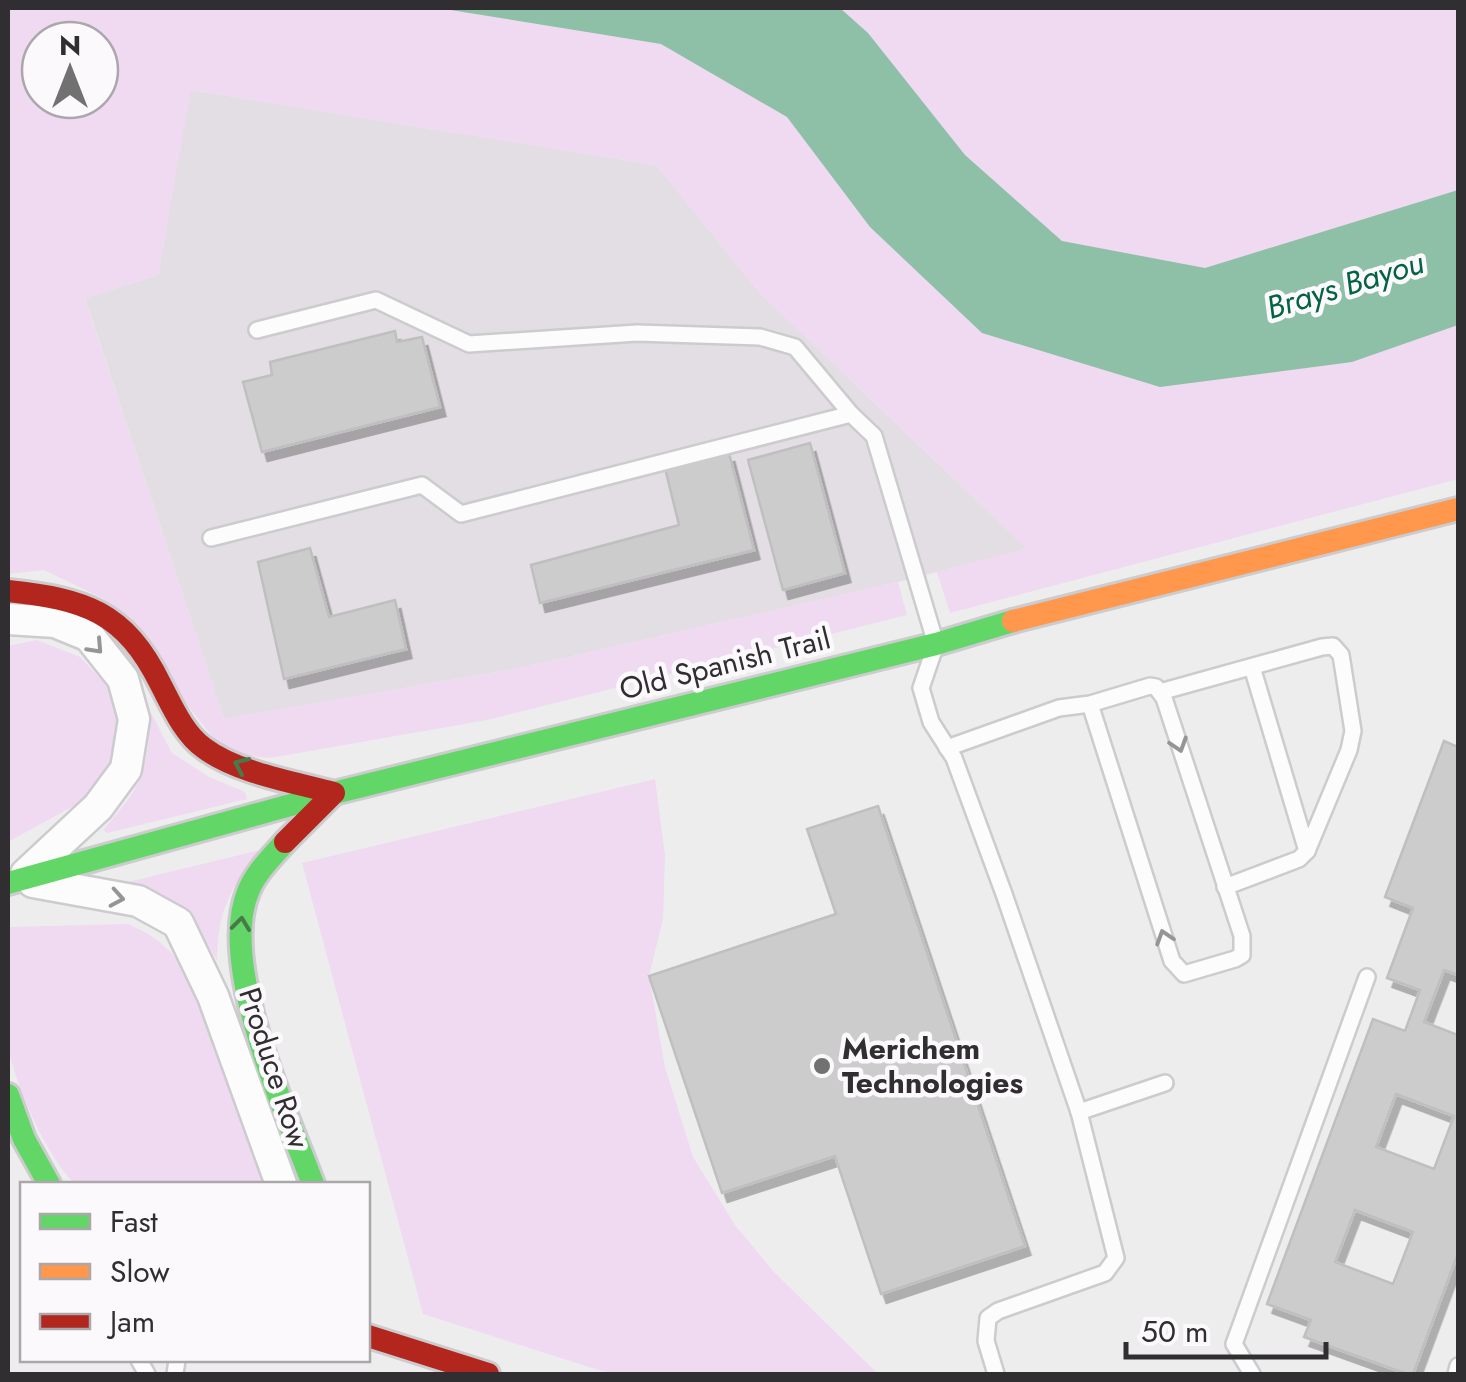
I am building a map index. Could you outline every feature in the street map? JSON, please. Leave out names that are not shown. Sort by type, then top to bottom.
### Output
[{"type":"main road","name":"Old Spanish Trail","points":[[14,881],[334,793],[936,644],[1458,509]]},
{"type":"main road","points":[[8,591],[62,597],[103,613],[148,658],[177,718],[203,748],[254,771],[334,793]]},
{"type":"main road","name":"Produce Row","points":[[312,1182],[246,993],[238,932],[247,891],[334,793]]},
{"type":"main road","points":[[8,1095],[24,1139],[48,1182]]},
{"type":"main road","points":[[370,1337],[488,1374]]},
{"type":"street","points":[[8,619],[56,622],[89,636],[123,678],[134,719],[126,768],[98,806],[14,881]]},
{"type":"street","name":"Produce Row","points":[[14,881],[138,902],[178,923],[214,996],[280,1182]]},
{"type":"lane","points":[[257,330],[376,300],[469,344],[636,333],[760,337],[795,348],[874,436],[936,644],[921,688],[931,722],[947,748],[1004,894],[1079,1112],[1116,1258],[1105,1273],[988,1318],[986,1341],[996,1374]]},
{"type":"lane","points":[[211,538],[422,485],[461,514],[851,414]]},
{"type":"lane","points":[[1160,692],[1322,647],[1333,646],[1342,655],[1352,731],[1350,750],[1307,851],[1298,859],[1226,887]]},
{"type":"lane","points":[[1252,666],[1307,851]]},
{"type":"lane","points":[[947,748],[1059,708],[1090,704],[1150,686],[1160,692],[1242,936],[1242,955],[1184,974],[1172,961],[1090,704]]},
{"type":"lane","points":[[1252,1374],[1234,1344],[1367,977]]},
{"type":"lane","points":[[1079,1112],[1165,1083]]},
{"type":"lane","points":[[1456,1374],[1458,1366]]},
{"type":"shaded area","points":[[8,8],[1458,8],[1458,479],[950,613],[937,572],[1026,548],[759,292],[656,165],[191,90],[158,275],[85,299],[224,719],[515,669],[898,582],[907,615],[487,720],[270,758],[226,754],[104,599],[44,570],[8,574]]},
{"type":"shaded area","points":[[190,90],[656,165],[759,292],[1027,549],[515,669],[224,719],[85,298],[158,275]]},
{"type":"shaded area","points":[[37,640],[80,657],[110,689],[120,731],[113,769],[79,803],[8,842],[8,646]]},
{"type":"shaded area","points":[[151,713],[172,753],[209,777],[245,792],[247,799],[107,833],[103,830],[127,801],[140,777]]},
{"type":"shaded area","points":[[655,779],[665,855],[663,919],[649,976],[665,1067],[693,1157],[735,1225],[774,1272],[878,1374],[611,1374],[423,1314],[302,863]]},
{"type":"shaded area","points":[[260,850],[223,913],[217,960],[199,931],[181,913],[127,889],[128,882]]},
{"type":"shaded area","points":[[128,924],[165,947],[192,982],[263,1182],[73,1182],[35,1122],[9,1052],[8,927]]},
{"type":"water","name":"Brays Bayou","points":[[438,8],[840,8],[868,33],[965,155],[1062,241],[1205,268],[1458,190],[1458,325],[1352,362],[1160,387],[982,333],[870,227],[787,117],[661,44]]},
{"type":"building","points":[[395,331],[397,342],[422,337],[440,407],[262,452],[243,382],[272,375],[270,362]]},
{"type":"building","points":[[810,443],[845,573],[783,590],[748,460]]},
{"type":"building","points":[[729,453],[754,550],[540,603],[531,565],[679,525],[665,468]]},
{"type":"building","points":[[310,548],[329,617],[395,600],[406,649],[284,679],[258,562]]},
{"type":"building","points":[[1444,741],[1458,747],[1458,975],[1444,970],[1424,1022],[1458,1035],[1458,1253],[1413,1374],[1304,1337],[1311,1320],[1267,1304],[1373,1019],[1405,1031],[1420,990],[1387,978],[1413,908],[1385,897]],"holes":[[[1396,1094],[1454,1116],[1434,1169],[1376,1147]],[[1355,1210],[1413,1232],[1393,1284],[1335,1262]]]},
{"type":"building","name":"Merichem Technologies","points":[[878,806],[1025,1246],[881,1294],[835,1156],[722,1193],[649,976],[836,914],[807,829]]},
{"type":"traffic: fast","points":[[8,883],[334,793],[936,644],[1013,621]]},
{"type":"traffic: fast","points":[[285,842],[259,872],[248,892],[241,923],[242,958],[259,1038],[312,1182]]},
{"type":"traffic: fast","points":[[8,1095],[24,1139],[48,1182]]},
{"type":"traffic: slow","points":[[1013,621],[1458,509]]},
{"type":"traffic: jam","points":[[8,591],[80,605],[117,625],[147,660],[190,735],[217,757],[266,776],[334,793],[285,842]]},
{"type":"traffic: jam","points":[[370,1337],[488,1374]]},
{"type":"place","name":"Merichem Technologies","points":[[822,1066]]}]
